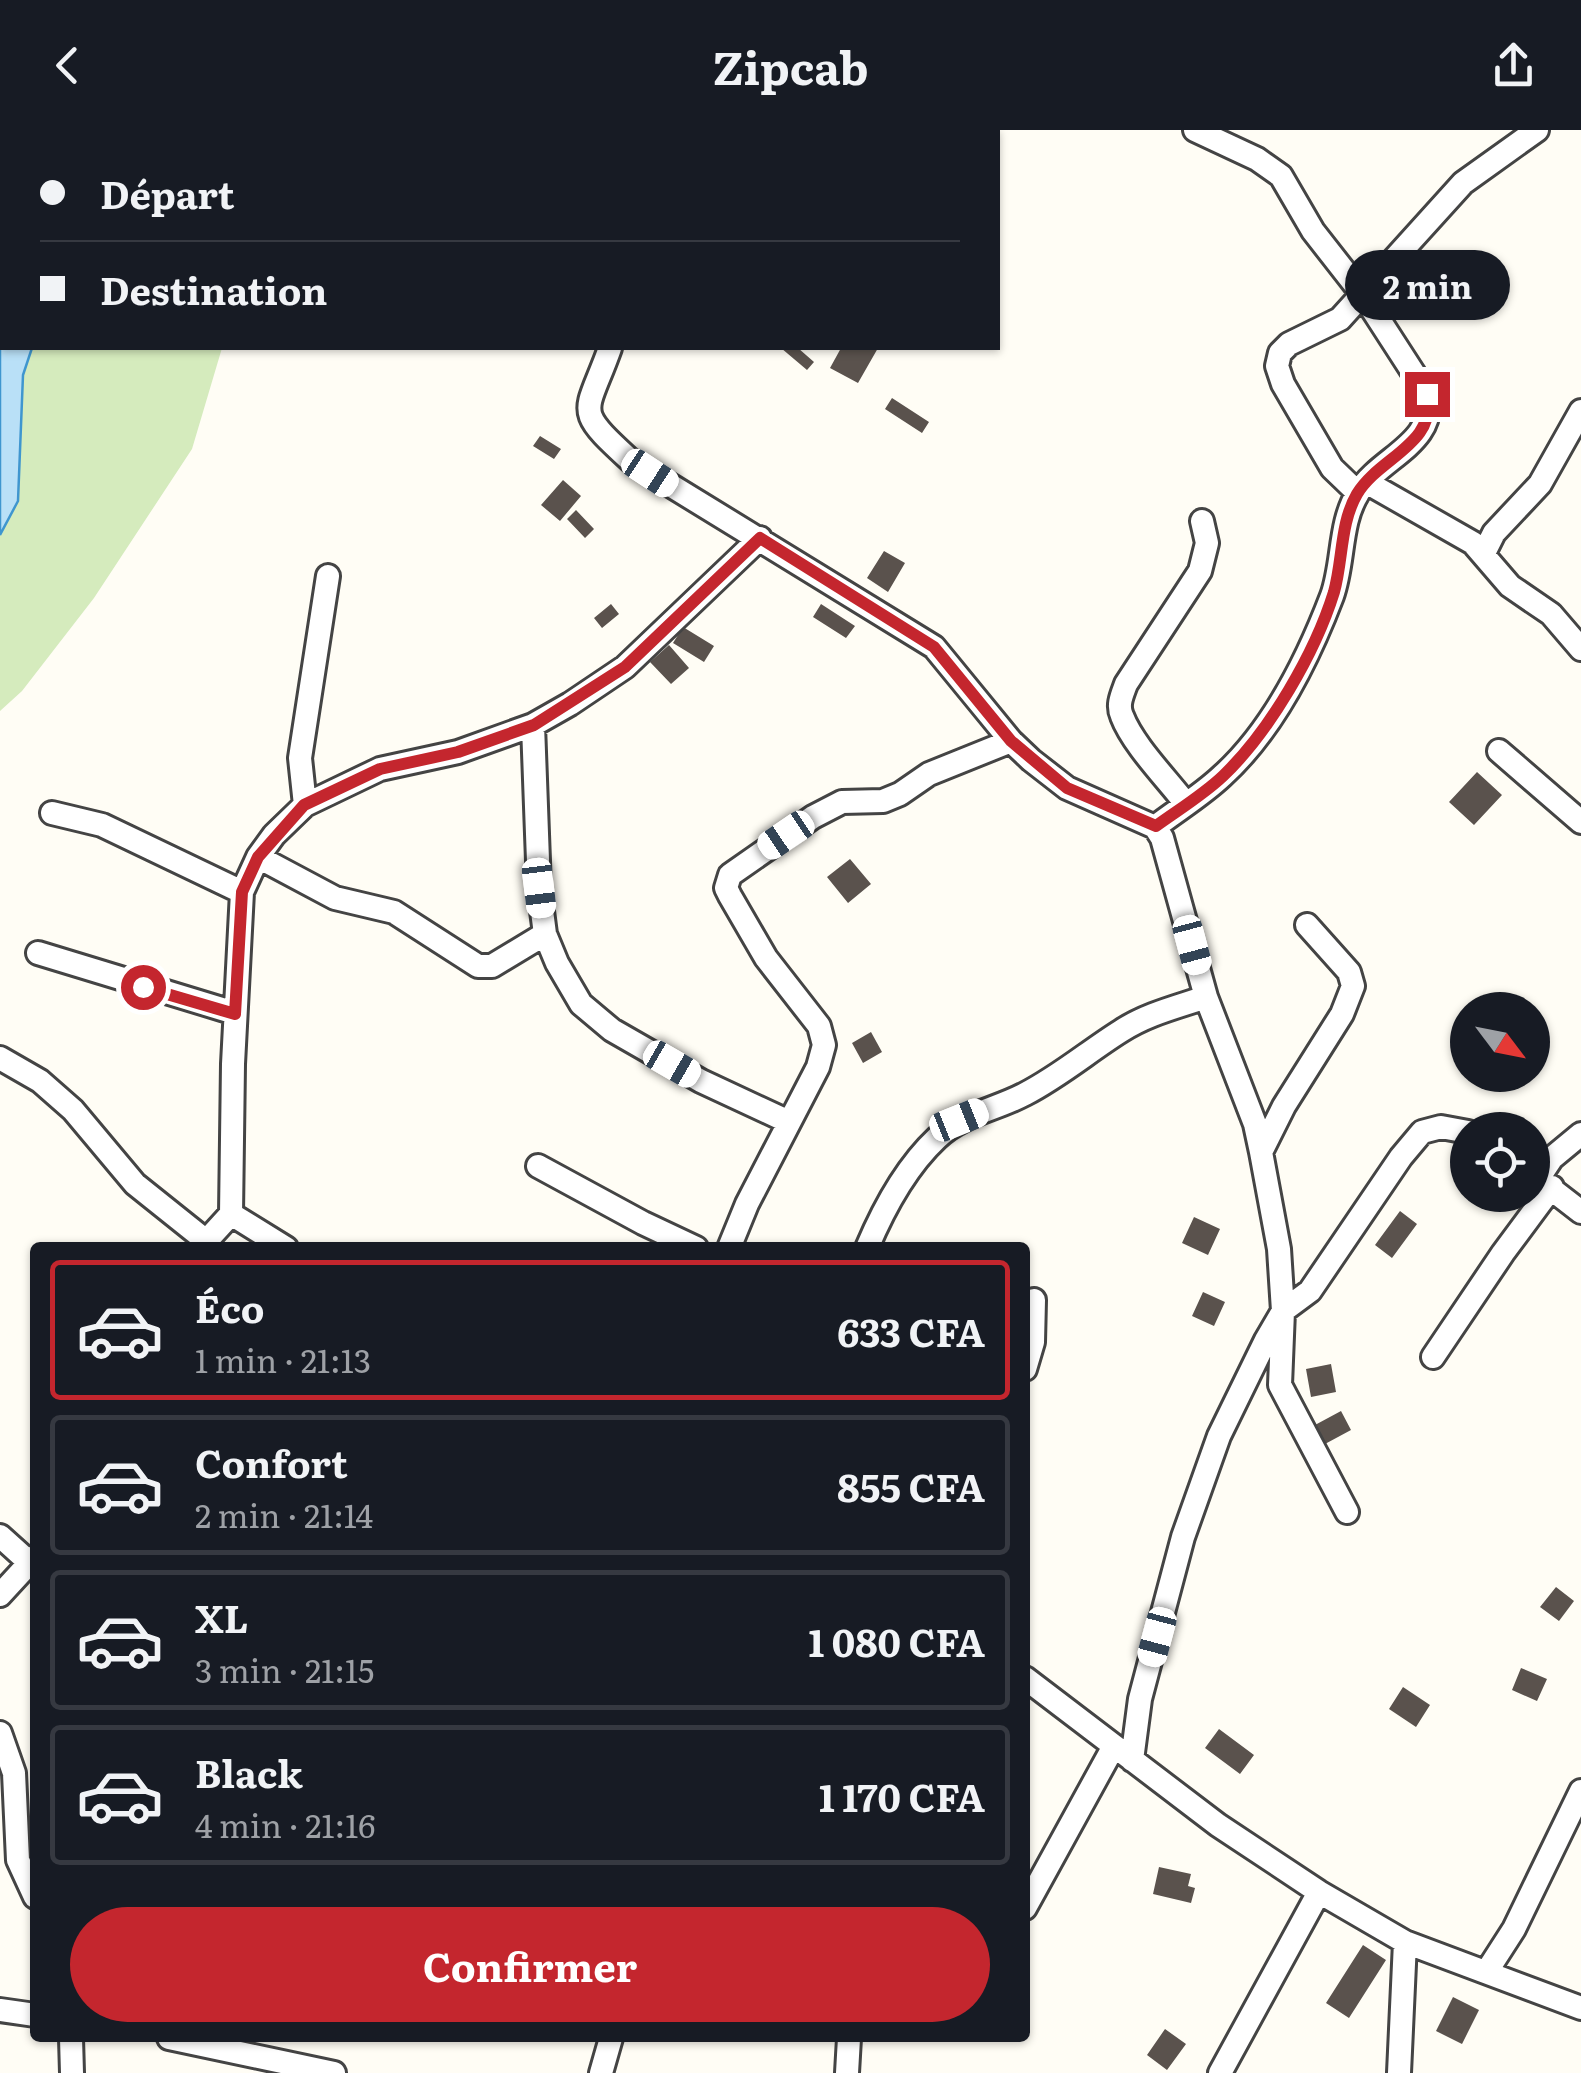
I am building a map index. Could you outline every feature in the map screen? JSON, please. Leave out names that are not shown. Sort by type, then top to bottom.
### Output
[{"type":"street","points":[[1156,826],[1223,776],[1266,726],[1304,660],[1334,592],[1349,510],[1362,487],[1425,427],[1431,412],[1427,394],[1364,296],[1314,231],[1281,176],[1257,159],[1195,130]]},
{"type":"street","points":[[1537,130],[1462,183],[1373,279],[1364,296],[1340,319],[1288,344],[1280,353],[1277,366],[1283,384],[1332,468],[1362,487],[1457,533],[1484,552],[1510,586],[1551,614],[1581,649]]},
{"type":"street","points":[[609,350],[588,402],[590,419],[630,460],[934,647],[1011,741],[1067,788],[1156,826],[1206,998],[1255,1124],[1279,1249],[1283,1311],[1280,1385],[1347,1512]]},
{"type":"street","points":[[1484,552],[1494,532],[1540,484],[1581,411]]},
{"type":"street","points":[[1186,804],[1137,740],[1122,717],[1119,702],[1126,684],[1200,571],[1207,544],[1202,521]]},
{"type":"street","points":[[205,1242],[231,1214],[242,892],[258,857],[304,805],[380,769],[458,752],[534,725],[625,667],[760,538]]},
{"type":"street","points":[[304,805],[300,758],[328,576]]},
{"type":"street","points":[[534,725],[544,934],[556,963],[582,1004],[612,1030],[701,1082],[790,1122]]},
{"type":"street","points":[[731,1242],[818,1066],[824,1045],[820,1026],[766,958],[730,896],[726,888],[730,875],[813,817],[842,802],[883,801],[929,774],[1011,741]]},
{"type":"street","points":[[1499,751],[1581,822]]},
{"type":"street","points":[[52,813],[102,825],[242,892]]},
{"type":"street","points":[[258,857],[336,898],[394,912],[478,966],[492,966],[544,934]]},
{"type":"street","points":[[1261,1152],[1284,1106],[1342,1014],[1353,986],[1349,972],[1307,925]]},
{"type":"street","points":[[38,953],[235,1014]]},
{"type":"street","points":[[869,1242],[878,1221],[913,1166],[936,1138],[959,1120],[1022,1096],[1152,1014],[1206,998]]},
{"type":"street","points":[[0,1058],[73,1110],[135,1184],[201,1242]]},
{"type":"street","points":[[1030,1900],[1123,1753],[1198,1491],[1227,1418],[1283,1311],[1310,1291],[1401,1156],[1422,1132],[1450,1129]]},
{"type":"street","points":[[1550,1162],[1581,1134]]},
{"type":"street","points":[[538,1166],[683,1242]]},
{"type":"street","points":[[1550,1189],[1581,1212]]},
{"type":"street","points":[[1434,1356],[1503,1253],[1525,1212]]},
{"type":"street","points":[[231,1214],[276,1242]]},
{"type":"street","points":[[1030,1352],[1034,1300]]},
{"type":"street","points":[[0,1536],[30,1558]]},
{"type":"street","points":[[0,1595],[30,1563]]},
{"type":"street","points":[[1030,1682],[1218,1826],[1319,1892],[1405,1942],[1581,2008]]},
{"type":"street","points":[[0,1733],[16,1773],[18,1860],[30,1886]]},
{"type":"street","points":[[1487,1971],[1514,1929],[1581,1791]]},
{"type":"street","points":[[1220,2073],[1319,1892]]},
{"type":"street","points":[[1400,2073],[1405,1942]]},
{"type":"street","points":[[0,2010],[30,2013]]},
{"type":"street","points":[[71,2042],[72,2073]]},
{"type":"street","points":[[214,2042],[247,2045],[324,2072]]},
{"type":"street","points":[[601,2073],[610,2042]]},
{"type":"street","points":[[847,2073],[848,2042]]},
{"type":"green space","points":[[31,350],[221,350],[192,449],[94,598],[22,691],[0,711],[0,535],[18,501],[23,375]]},
{"type":"water","points":[[0,350],[31,350],[23,375],[18,501],[0,535]]},
{"type":"building","points":[[783,350],[800,350],[814,362],[807,370]]},
{"type":"building","points":[[840,350],[877,350],[858,383],[830,368]]},
{"type":"building","points":[[892,398],[929,422],[922,433],[885,409]]},
{"type":"building","points":[[540,436],[561,449],[554,459],[533,446]]},
{"type":"building","points":[[563,480],[581,496],[560,521],[541,505]]},
{"type":"building","points":[[576,510],[594,529],[585,538],[567,519]]},
{"type":"building","points":[[884,551],[905,563],[888,592],[867,578]]},
{"type":"building","points":[[611,604],[619,614],[602,628],[594,618]]},
{"type":"building","points":[[821,604],[855,626],[846,638],[813,617]]},
{"type":"building","points":[[683,627],[714,646],[704,662],[673,643]]},
{"type":"building","points":[[669,645],[689,668],[671,684],[650,662]]},
{"type":"building","points":[[1477,772],[1502,795],[1474,825],[1449,802]]},
{"type":"building","points":[[850,859],[871,884],[848,903],[827,877]]},
{"type":"building","points":[[871,1032],[882,1052],[863,1063],[852,1043]]},
{"type":"building","points":[[1400,1211],[1417,1224],[1392,1258],[1375,1245]]},
{"type":"building","points":[[1194,1217],[1220,1229],[1208,1255],[1182,1243]]},
{"type":"building","points":[[1203,1292],[1225,1302],[1214,1326],[1192,1316]]},
{"type":"building","points":[[1331,1364],[1336,1392],[1311,1397],[1306,1369]]},
{"type":"building","points":[[1341,1411],[1351,1430],[1325,1444],[1315,1425]]},
{"type":"building","points":[[1556,1587],[1574,1601],[1559,1621],[1540,1607]]},
{"type":"building","points":[[1521,1668],[1547,1679],[1537,1701],[1512,1690]]},
{"type":"building","points":[[1403,1687],[1430,1705],[1416,1727],[1389,1709]]},
{"type":"building","points":[[1219,1729],[1254,1755],[1240,1774],[1205,1748]]},
{"type":"building","points":[[1159,1867],[1191,1874],[1188,1886],[1195,1888],[1191,1903],[1153,1894]]},
{"type":"building","points":[[1363,1945],[1386,1960],[1349,2018],[1326,2003]]},
{"type":"building","points":[[1453,1997],[1479,2010],[1462,2044],[1436,2031]]},
{"type":"building","points":[[1165,2029],[1186,2044],[1167,2070],[1147,2055]]},
{"type":"route","points":[[143,987],[235,1014],[242,892],[258,857],[304,805],[380,769],[458,752],[534,725],[570,704],[625,667],[760,538],[934,647],[1011,741],[1067,788],[1156,826],[1223,776],[1266,726],[1304,660],[1334,592],[1349,510],[1366,482],[1425,427],[1431,412],[1427,394]]}]
